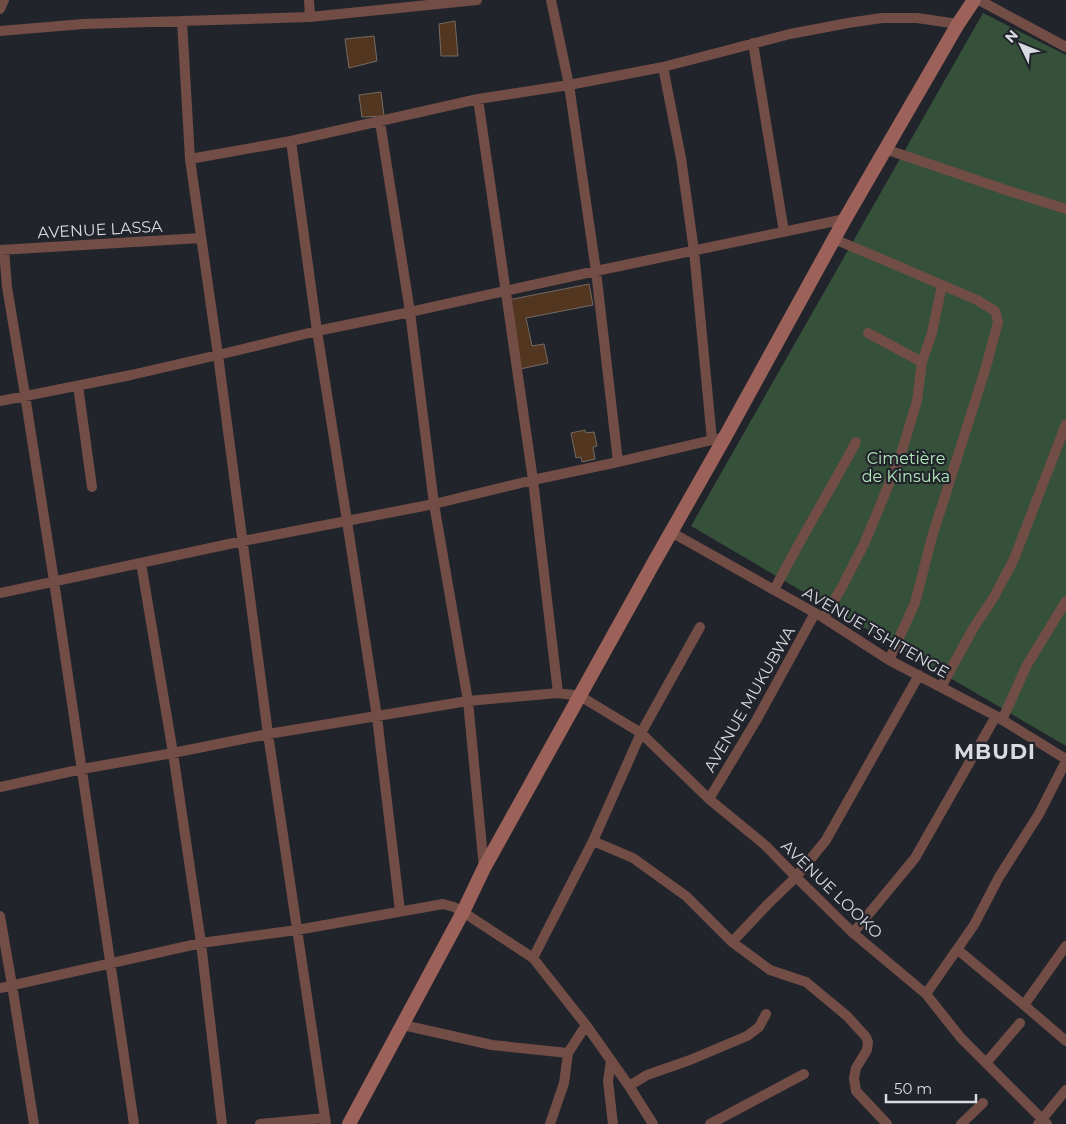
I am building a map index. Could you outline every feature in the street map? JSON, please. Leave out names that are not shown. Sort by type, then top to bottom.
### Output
[{"type":"street","points":[[0,9],[4,0]]},
{"type":"street","points":[[309,0],[310,17]]},
{"type":"street","points":[[0,32],[83,24],[310,17],[477,0]]},
{"type":"street","points":[[551,0],[569,85],[596,271],[618,462]]},
{"type":"street","points":[[349,1124],[464,912],[484,868],[671,532],[718,438],[958,24],[974,0]]},
{"type":"street","points":[[979,0],[1066,47]]},
{"type":"street","points":[[190,159],[292,142],[478,99],[569,85],[663,67],[819,28],[882,18],[917,18],[958,24]]},
{"type":"street","points":[[182,21],[190,159],[268,734],[326,1121],[260,1124]]},
{"type":"street","points":[[753,43],[784,232]]},
{"type":"street","points":[[663,67],[681,158],[718,438]]},
{"type":"street","points":[[478,99],[532,480],[558,693]]},
{"type":"street","points":[[380,122],[410,312],[434,504],[468,701],[484,868]]},
{"type":"street","points":[[292,142],[317,331],[377,717],[400,912]]},
{"type":"street","points":[[885,149],[1066,209]]},
{"type":"street","points":[[0,400],[78,386],[317,331],[845,219]]},
{"type":"street","name":"AVENUE LASSA","points":[[2,250],[201,238]]},
{"type":"street","points":[[834,240],[977,300],[995,311],[998,322],[986,367],[932,537],[915,603],[889,660]]},
{"type":"street","points":[[2,250],[54,581],[134,1124]]},
{"type":"street","name":"AVENUE MUKUBWA","points":[[709,799],[819,616],[843,585],[864,544],[901,454],[917,401],[922,362],[932,333],[942,285]]},
{"type":"street","points":[[868,333],[922,362]]},
{"type":"street","points":[[78,386],[92,487]]},
{"type":"street","points":[[941,687],[1014,559],[1066,424]]},
{"type":"street","points":[[0,593],[243,541],[434,504],[718,438]]},
{"type":"street","points":[[774,590],[803,534],[856,442]]},
{"type":"street","name":"AVENUE TSHITENGE","points":[[671,532],[819,616],[889,660],[999,718],[1066,760]]},
{"type":"street","points":[[141,563],[173,753],[201,943],[222,1124]]},
{"type":"street","points":[[853,933],[915,858],[999,718],[1027,665],[1066,601]]},
{"type":"street","points":[[533,958],[593,841],[641,734],[700,627]]},
{"type":"street","points":[[732,942],[796,878],[826,840],[918,675]]},
{"type":"street","points":[[0,787],[82,769],[268,734],[468,701],[558,693],[580,696]]},
{"type":"street","name":"AVENUE LOOKO","points":[[580,696],[641,734],[709,799],[766,846],[853,933],[926,994],[961,1038],[1042,1122]]},
{"type":"street","points":[[926,994],[974,925],[999,877],[1040,814],[1066,760]]},
{"type":"street","points":[[593,841],[633,858],[686,896],[732,942],[770,970],[806,982],[847,1016],[866,1037],[868,1042],[867,1050],[856,1068],[854,1078],[856,1091],[887,1124]]},
{"type":"street","points":[[0,988],[201,943],[297,930],[443,904],[464,912],[533,958],[586,1025],[629,1086],[652,1124]]},
{"type":"street","points":[[0,916],[34,1124]]},
{"type":"street","points":[[1024,1005],[1066,946]]},
{"type":"street","points":[[958,950],[1066,1041]]},
{"type":"street","points":[[629,1086],[647,1075],[690,1060],[747,1036],[759,1027],[766,1014]]},
{"type":"street","points":[[986,1062],[1020,1023]]},
{"type":"street","points":[[403,1025],[492,1045],[568,1053]]},
{"type":"street","points":[[550,1124],[564,1084],[568,1053],[586,1025]]},
{"type":"street","points":[[611,1061],[608,1081],[613,1124]]},
{"type":"street","points":[[710,1124],[804,1074]]},
{"type":"street","points":[[1042,1122],[1066,1090]]},
{"type":"street","points":[[961,1124],[983,1103]]},
{"type":"green space","name":"Cimetière de Kinsuka","points":[[983,13],[1066,55],[1066,746],[691,526]]},
{"type":"building","points":[[455,21],[458,56],[441,56],[439,24]]},
{"type":"building","points":[[374,36],[377,61],[349,68],[345,39]]},
{"type":"building","points":[[381,92],[384,116],[362,117],[359,95]]},
{"type":"building","points":[[589,284],[593,305],[526,318],[532,346],[544,344],[548,363],[520,369],[508,300]]},
{"type":"building","points":[[585,430],[586,433],[594,432],[597,446],[593,447],[595,459],[582,462],[581,457],[576,458],[571,433]]},
{"type":"district","name":"MBUDI","points":[[995,752]]}]
